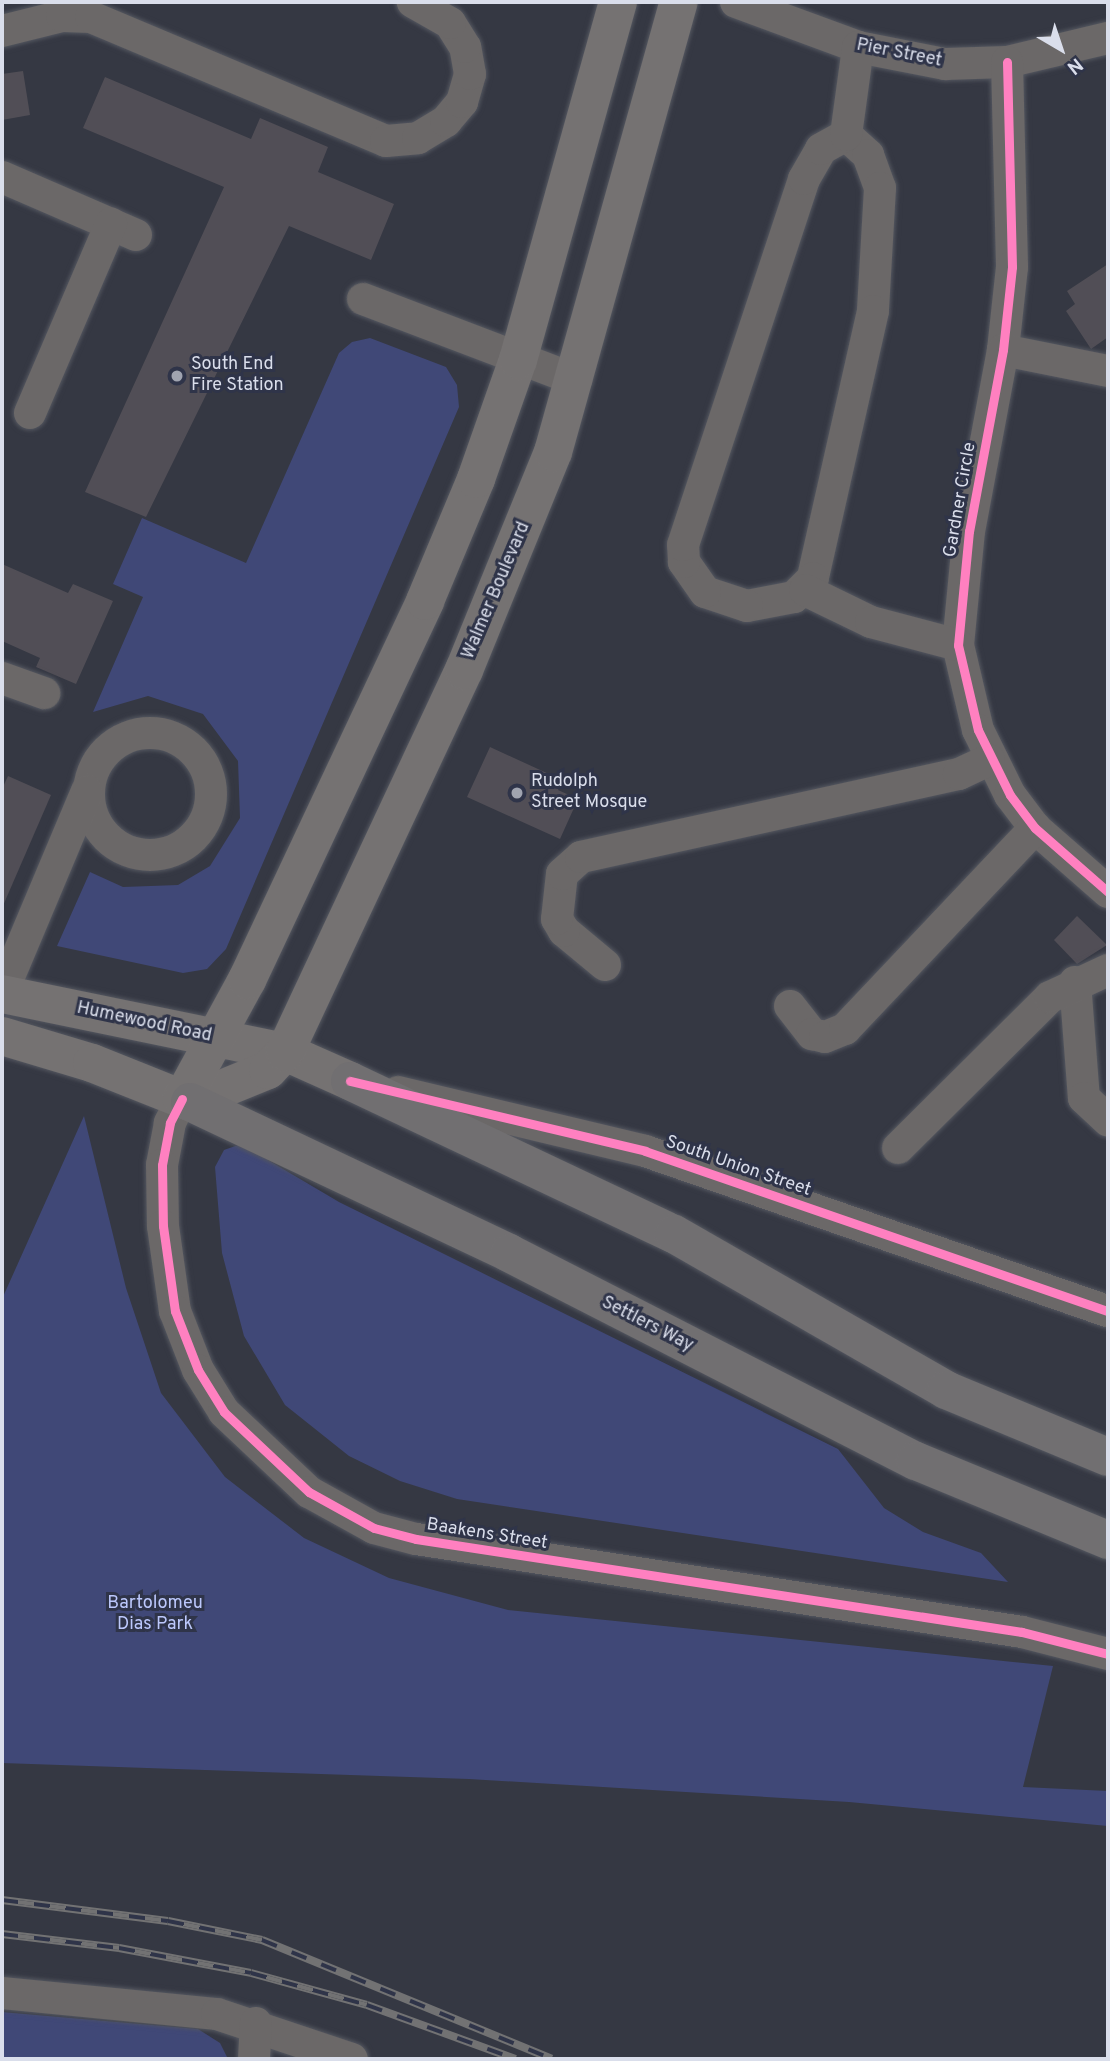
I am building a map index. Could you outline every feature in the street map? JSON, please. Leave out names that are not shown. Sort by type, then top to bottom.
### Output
[{"type":"highway","points":[[350,1081],[674,1234],[946,1390],[1108,1457]]},
{"type":"highway","name":"Settlers Way","points":[[186,1101],[509,1253],[916,1461],[1108,1540]]},
{"type":"main road","points":[[2,1036],[92,1063],[186,1101],[425,601],[518,360],[618,2]]},
{"type":"main road","name":"Walmer Boulevard","points":[[186,1101],[268,1070],[285,1052],[464,670],[526,523],[576,380],[679,2]]},
{"type":"main road","name":"Humewood Road","points":[[2,994],[285,1052]]},
{"type":"main road","name":"South Union Street","points":[[285,1052],[350,1081]]},
{"type":"street","points":[[2,31],[62,16],[91,17],[386,141],[418,138],[446,121],[462,102],[470,74],[465,47],[450,23],[413,2]]},
{"type":"street","name":"Pier Street","points":[[736,2],[858,47],[945,64],[1007,62],[1108,38]]},
{"type":"street","points":[[846,135],[858,47]]},
{"type":"street","name":"Gardner Circle","points":[[1007,62],[1012,255],[1003,350],[969,531],[958,645],[989,760],[1035,828],[1108,892]]},
{"type":"street","points":[[846,135],[869,155],[880,188],[873,311],[813,578],[805,590],[779,603],[747,606],[725,601],[705,592],[692,578],[683,545],[804,178],[821,149],[846,135]]},
{"type":"street","points":[[2,177],[123,230],[30,413]]},
{"type":"street","points":[[363,299],[576,380]]},
{"type":"street","points":[[1003,350],[1108,371]]},
{"type":"street","points":[[805,590],[871,622],[958,645]]},
{"type":"street","points":[[2,678],[44,693]]},
{"type":"street","points":[[605,965],[564,931],[557,919],[562,874],[581,857],[959,774],[989,760]]},
{"type":"street","points":[[2,994],[87,791]]},
{"type":"street","points":[[790,1006],[812,1034],[825,1037],[845,1029],[1035,828]]},
{"type":"street","points":[[898,1148],[1014,1030],[1074,982],[1108,970]]},
{"type":"street","points":[[1074,982],[1084,1098],[1108,1120]]},
{"type":"street","name":"South Union Street","points":[[350,1081],[645,1151],[1108,1311]]},
{"type":"street","name":"Baakens Street","points":[[186,1101],[170,1123],[162,1165],[163,1226],[175,1311],[198,1370],[225,1412],[309,1492],[374,1528],[416,1539],[1022,1632],[1108,1654]]},
{"type":"street","points":[[2,1993],[174,2007],[256,2023],[352,2059]]},
{"type":"street","points":[[254,2059],[256,2023]]},
{"type":"green space","points":[[370,338],[446,367],[457,385],[459,407],[226,949],[207,969],[183,973],[57,946],[90,872],[123,887],[178,885],[210,866],[240,818],[238,761],[203,714],[148,696],[93,712],[143,597],[113,584],[142,518],[246,563],[339,353],[352,342]]},
{"type":"green space","name":"Bartolomeu Dias Park","points":[[84,1116],[126,1288],[161,1393],[225,1477],[304,1538],[389,1578],[508,1610],[1053,1666],[1023,1787],[1108,1791],[1108,1826],[849,1802],[469,1779],[2,1763],[2,1299]]},
{"type":"green space","points":[[241,1144],[339,1202],[838,1449],[884,1508],[923,1532],[981,1553],[1008,1582],[457,1499],[400,1481],[349,1456],[285,1405],[244,1336],[222,1253],[215,1167],[224,1150]]},
{"type":"green space","points":[[2,2012],[198,2029],[220,2043],[228,2059],[2,2059]]},
{"type":"building","points":[[23,71],[30,115],[2,120],[2,74]]},
{"type":"building","name":"South End Fire Station","points":[[105,77],[251,139],[260,118],[328,147],[318,172],[394,204],[371,260],[289,226],[146,517],[85,492],[224,187],[83,128]]},
{"type":"building","points":[[1108,264],[1108,337],[1091,349],[1066,311],[1075,304],[1067,291]]},
{"type":"building","points":[[2,564],[68,593],[73,584],[113,601],[76,684],[36,667],[40,658],[2,641]]},
{"type":"building","name":"Rudolph Street Mosque","points":[[490,747],[562,780],[558,790],[578,799],[560,839],[467,797]]},
{"type":"building","points":[[8,776],[51,795],[2,908],[2,789]]},
{"type":"building","points":[[1077,916],[1107,945],[1077,964],[1054,940]]},
{"type":"railway","points":[[2,1900],[168,1921],[262,1940],[552,2059]]},
{"type":"railway","points":[[2,1934],[119,1948],[251,1973],[367,2005],[515,2059]]},
{"type":"cycle path","points":[[1007,62],[1012,267],[1003,350],[969,531],[958,645],[978,730],[1010,795],[1035,828],[1108,892]]},
{"type":"cycle path","points":[[350,1081],[645,1151],[1108,1311]]},
{"type":"cycle path","points":[[182,1099],[170,1123],[162,1165],[163,1226],[175,1311],[198,1370],[224,1412],[309,1492],[374,1528],[416,1539],[1022,1632],[1108,1654]]},
{"type":"place","name":"South End Fire Station","points":[[177,376]]},
{"type":"place","name":"Rudolph Street Mosque","points":[[517,793]]}]
